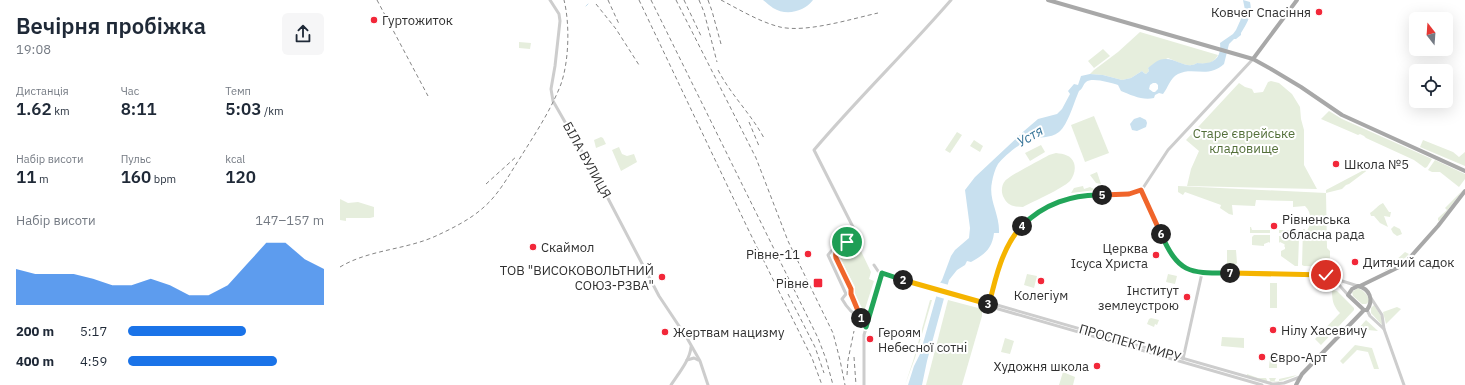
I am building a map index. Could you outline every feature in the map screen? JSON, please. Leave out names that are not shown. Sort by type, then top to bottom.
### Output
[{"type":"main road","points":[[1048,0],[1253,59],[1301,87],[1342,115],[1465,170]]},
{"type":"main road","points":[[1253,59],[1297,0]]},
{"type":"main road","points":[[1366,310],[1348,295],[1352,289],[1399,267],[1406,262],[1438,226],[1465,191]]},
{"type":"main road","points":[[1296,385],[1300,377],[1366,310],[1371,302],[1371,298],[1364,288],[1359,286]]},
{"type":"street","name":"БІЛА ВУЛИЦЯ","points":[[550,0],[559,14],[560,21],[556,66],[551,89],[553,101],[581,147],[659,296],[700,361],[708,385]]},
{"type":"street","points":[[860,317],[845,304],[842,298],[846,294],[829,258],[829,252],[858,237],[814,150],[846,112],[951,0]]},
{"type":"street","points":[[989,305],[1006,250],[1020,228],[1028,220],[1041,211],[1065,199],[1090,194],[1129,194],[1141,190],[1168,150],[1253,59]]},
{"type":"street","points":[[1141,190],[1173,258],[1182,266],[1195,272],[1323,275],[1359,286]]},
{"type":"street","points":[[840,246],[835,254],[836,258],[851,289],[851,294],[860,313],[860,317],[866,327]]},
{"type":"street","points":[[864,385],[864,343],[866,327],[882,273],[878,271],[874,265]]},
{"type":"street","name":"ПРОСПЕКТ МИРУ","points":[[882,273],[995,308],[1262,385]]},
{"type":"street","points":[[1183,359],[1202,273]]},
{"type":"street","points":[[1333,278],[1348,295]]},
{"type":"street","points":[[1371,298],[1382,315],[1384,329],[1404,385]]},
{"type":"street","name":"ПРОСПЕКТ МИРУ","points":[[989,305],[997,305],[1276,385]]},
{"type":"street","points":[[1366,310],[1370,316],[1384,329]]},
{"type":"street","points":[[671,385],[687,360],[691,347]]},
{"type":"street","points":[[687,360],[694,358],[700,361]]},
{"type":"street","name":"ПРОСПЕКТ МИРУ","points":[[1270,384],[1284,383],[1300,377]]},
{"type":"green space","points":[[1140,32],[1218,55],[1209,63],[1197,63],[1194,65],[1182,64],[1168,58],[1148,68],[1149,71],[1146,74],[1142,71],[1131,78],[1122,80],[1103,75],[1090,74]]},
{"type":"green space","points":[[519,42],[531,43],[530,49],[519,48]]},
{"type":"green space","points":[[1103,49],[1110,56],[1094,68],[1088,61]]},
{"type":"green space","name":"Старе єврейське кладовище","points":[[1271,81],[1279,83],[1292,94],[1300,107],[1304,130],[1304,165],[1317,189],[1187,186],[1191,169],[1199,151],[1186,140],[1239,83],[1252,89],[1254,93],[1263,92],[1268,82]]},
{"type":"green space","points":[[1329,111],[1342,119],[1432,159],[1425,168],[1414,160],[1360,134],[1358,135],[1321,119]]},
{"type":"green space","points":[[1094,116],[1109,153],[1085,162],[1071,125]]},
{"type":"green space","points":[[957,132],[962,135],[950,153],[945,150]]},
{"type":"green space","points":[[601,137],[606,144],[596,148],[594,140]]},
{"type":"green space","points":[[974,140],[983,146],[980,152],[970,146]]},
{"type":"green space","points":[[1423,140],[1453,152],[1459,157],[1465,152],[1465,166],[1420,147]]},
{"type":"green space","points":[[1041,145],[1045,152],[1030,161],[1025,153]]},
{"type":"green space","points":[[619,147],[622,154],[627,156],[634,154],[637,162],[621,171],[612,150]]},
{"type":"green space","points":[[1056,153],[1067,155],[1073,160],[1075,170],[1070,181],[1055,191],[1023,207],[1008,203],[1002,192],[1002,187],[1005,181],[1049,155]]},
{"type":"green space","points":[[1435,160],[1465,174],[1465,179],[1459,187],[1440,172],[1432,172],[1428,170]]},
{"type":"green space","points":[[1367,161],[1373,166],[1342,189],[1326,193],[1326,190],[1362,171]]},
{"type":"green space","points":[[1097,172],[1101,184],[1096,183],[1090,175]]},
{"type":"green space","points":[[1083,186],[1084,189],[1090,187],[1096,190],[1071,193],[1074,188]]},
{"type":"green space","points":[[1178,186],[1326,193],[1327,248],[1330,251],[1330,264],[1328,267],[1302,265],[1303,229],[1305,229],[1306,232],[1310,222],[1310,215],[1305,206],[1293,207],[1293,201],[1256,200],[1255,206],[1232,205],[1233,215],[1220,208],[1221,205],[1185,192],[1183,195],[1178,192]]},
{"type":"green space","points":[[1463,190],[1440,220],[1438,221],[1438,218],[1447,210],[1445,208]]},
{"type":"green space","points":[[340,199],[348,203],[358,202],[374,207],[374,217],[346,218],[346,221],[340,220]]},
{"type":"green space","points":[[1383,203],[1389,212],[1391,212],[1390,217],[1384,216],[1388,227],[1380,223],[1374,216],[1371,216],[1370,213]]},
{"type":"green space","points":[[1394,226],[1400,229],[1402,234],[1397,236],[1393,233],[1391,229]]},
{"type":"green space","points":[[1250,227],[1252,230],[1270,230],[1270,233],[1250,233]]},
{"type":"green space","points":[[1279,230],[1299,230],[1299,234],[1279,233]]},
{"type":"green space","points":[[1254,235],[1270,235],[1270,243],[1264,244],[1264,246],[1252,245],[1252,237]]},
{"type":"green space","points":[[1297,235],[1299,238],[1298,266],[1295,266],[1281,256],[1281,251],[1285,249],[1285,245],[1280,242],[1279,243],[1279,236]]},
{"type":"green space","points":[[855,246],[859,247],[871,272],[869,279],[874,281],[864,312],[855,294],[855,287],[839,256],[842,252]]},
{"type":"green space","points":[[1227,250],[1236,250],[1237,263],[1235,265],[1227,265]]},
{"type":"green space","points":[[1405,252],[1409,254],[1399,264],[1384,271]]},
{"type":"green space","points":[[1027,274],[1037,276],[1034,288],[1024,285]]},
{"type":"green space","points":[[1168,274],[1177,276],[1175,284],[1166,282]]},
{"type":"green space","points":[[1270,283],[1277,283],[1277,308],[1270,308]]},
{"type":"green space","points":[[1358,288],[1365,293],[1370,301],[1366,304],[1362,304],[1353,296],[1352,292]]},
{"type":"green space","points":[[1332,290],[1337,291],[1354,308],[1354,310],[1321,345],[1315,339],[1340,313],[1333,303]]},
{"type":"green space","points":[[930,300],[932,300],[915,358],[905,385],[914,358]]},
{"type":"green space","points":[[948,300],[982,309],[982,316],[962,385],[926,385]]},
{"type":"green space","points":[[1374,305],[1381,316],[1382,325],[1371,313],[1371,308]]},
{"type":"green space","points":[[1397,307],[1401,309],[1386,324],[1383,312]]},
{"type":"green space","points":[[1151,318],[1159,320],[1157,325],[1155,324],[1154,327],[1147,324]]},
{"type":"green space","points":[[1366,320],[1378,331],[1358,329]]},
{"type":"green space","points":[[1067,326],[1178,359],[1177,359]]},
{"type":"green space","points":[[1222,337],[1244,338],[1244,348],[1221,346]]},
{"type":"green space","points":[[1005,338],[1014,341],[1010,354],[1001,352]]},
{"type":"green space","points":[[1355,345],[1372,348],[1379,369],[1374,369],[1368,352],[1357,350],[1343,364],[1340,361]]},
{"type":"green space","points":[[1270,354],[1277,354],[1277,368],[1269,368]]},
{"type":"green space","points":[[1063,372],[1075,377],[1073,385],[1059,385]]},
{"type":"green space","points":[[1247,374],[1258,378],[1266,378],[1268,381],[1247,376]]},
{"type":"green space","points":[[1297,375],[1284,380],[1279,381],[1279,379]]},
{"type":"green space","points":[[1269,378],[1276,378],[1274,381],[1271,381]]},
{"type":"water","points":[[763,0],[813,0],[800,10],[794,12],[783,12],[773,8]]},
{"type":"water","name":"Устя","points":[[1243,0],[1250,2],[1251,10],[1249,18],[1241,35],[1229,44],[1224,64],[1218,68],[1206,72],[1190,71],[1178,74],[1171,81],[1163,94],[1159,93],[1155,95],[1154,98],[1150,99],[1137,97],[1121,91],[1118,85],[1102,81],[1089,81],[1085,83],[1079,91],[1068,119],[1059,132],[1052,136],[1033,139],[1021,144],[1012,150],[1001,161],[994,173],[991,189],[998,220],[999,233],[994,233],[992,243],[984,254],[971,262],[967,261],[965,265],[957,270],[949,280],[922,385],[908,385],[914,366],[920,354],[940,283],[951,256],[955,250],[969,238],[970,228],[965,190],[975,177],[1038,119],[1057,114],[1062,109],[1070,94],[1068,91],[1074,84],[1078,85],[1081,76],[1090,74],[1103,75],[1122,80],[1131,78],[1142,71],[1146,74],[1149,71],[1148,68],[1162,59],[1173,60],[1185,65],[1211,62],[1219,54],[1220,43],[1233,34],[1236,30],[1245,10]],"holes":[[[1156,83],[1158,85],[1158,89],[1153,92],[1149,89],[1150,85]]]},
{"type":"water","points":[[1140,117],[1146,120],[1146,127],[1137,131],[1132,130],[1130,124],[1134,119]]},
{"type":"pier","points":[[938,282],[949,285],[945,299],[935,296]]},
{"type":"railway","points":[[377,0],[428,96]]},
{"type":"railway","points":[[340,267],[352,261],[376,253],[414,244],[438,235],[456,226],[489,202],[508,178],[542,122],[561,84],[566,65],[568,42],[564,0]]},
{"type":"railway","points":[[608,0],[619,24]]},
{"type":"railway","points":[[639,0],[748,229],[812,358],[822,385]]},
{"type":"railway","points":[[651,0],[818,338],[826,359],[833,385]]},
{"type":"railway","points":[[676,0],[756,158],[788,241],[833,333],[845,385]]},
{"type":"railway","points":[[684,0],[702,38]]},
{"type":"railway","points":[[699,0],[704,12],[717,62]]},
{"type":"railway","points":[[708,0],[721,44]]},
{"type":"railway","points":[[721,0],[765,22],[780,27],[791,28],[815,27],[878,13]]},
{"type":"railway","points":[[596,4],[616,29],[639,65]]},
{"type":"railway","points":[[718,70],[764,138]]},
{"type":"railway","points":[[749,122],[759,146]]},
{"type":"railway","points":[[486,184],[517,156]]},
{"type":"railway","points":[[788,294],[815,347],[824,373]]},
{"type":"railway","points":[[847,375],[848,360],[854,331]]},
{"type":"railway","points":[[854,357],[856,385]]},
{"type":"place","name":"Ковчег Спасіння","points":[[1319,12]]},
{"type":"place","name":"Гуртожиток","points":[[374,20]]},
{"type":"place","name":"Школа №5","points":[[1336,164]]},
{"type":"place","name":"Рівненська обласна рада","points":[[1274,226]]},
{"type":"place","name":"Скаймол","points":[[533,247]]},
{"type":"place","name":"Рівне-11","points":[[808,254]]},
{"type":"place","name":"Церква Ісуса Христа","points":[[1156,255]]},
{"type":"place","name":"Дитячий садок","points":[[1355,262]]},
{"type":"place","name":"ТОВ \"ВИСОКОВОЛЬТНИЙ СОЮЗ-РЗВА\"","points":[[662,277]]},
{"type":"place","name":"Колегіум","points":[[1041,281]]},
{"type":"place","name":"Рівне","points":[[818,283]]},
{"type":"place","name":"Інститут землеустрою","points":[[1187,297]]},
{"type":"place","name":"Нілу Хасевичу","points":[[1273,330]]},
{"type":"place","name":"Жертвам нацизму","points":[[665,332]]},
{"type":"place","name":"Героям Небесної сотні","points":[[870,339]]},
{"type":"place","name":"Євро-Арт","points":[[1262,357]]},
{"type":"place","name":"Художня школа","points":[[1097,366]]},
{"type":"route","points":[[847,242],[840,246],[835,254],[851,289],[851,294],[860,313],[860,317],[866,327],[882,273],[989,305],[1006,250],[1020,228],[1036,214],[1063,200],[1090,194],[1129,194],[1141,190],[1173,258],[1182,266],[1195,272],[1326,275]]}]
